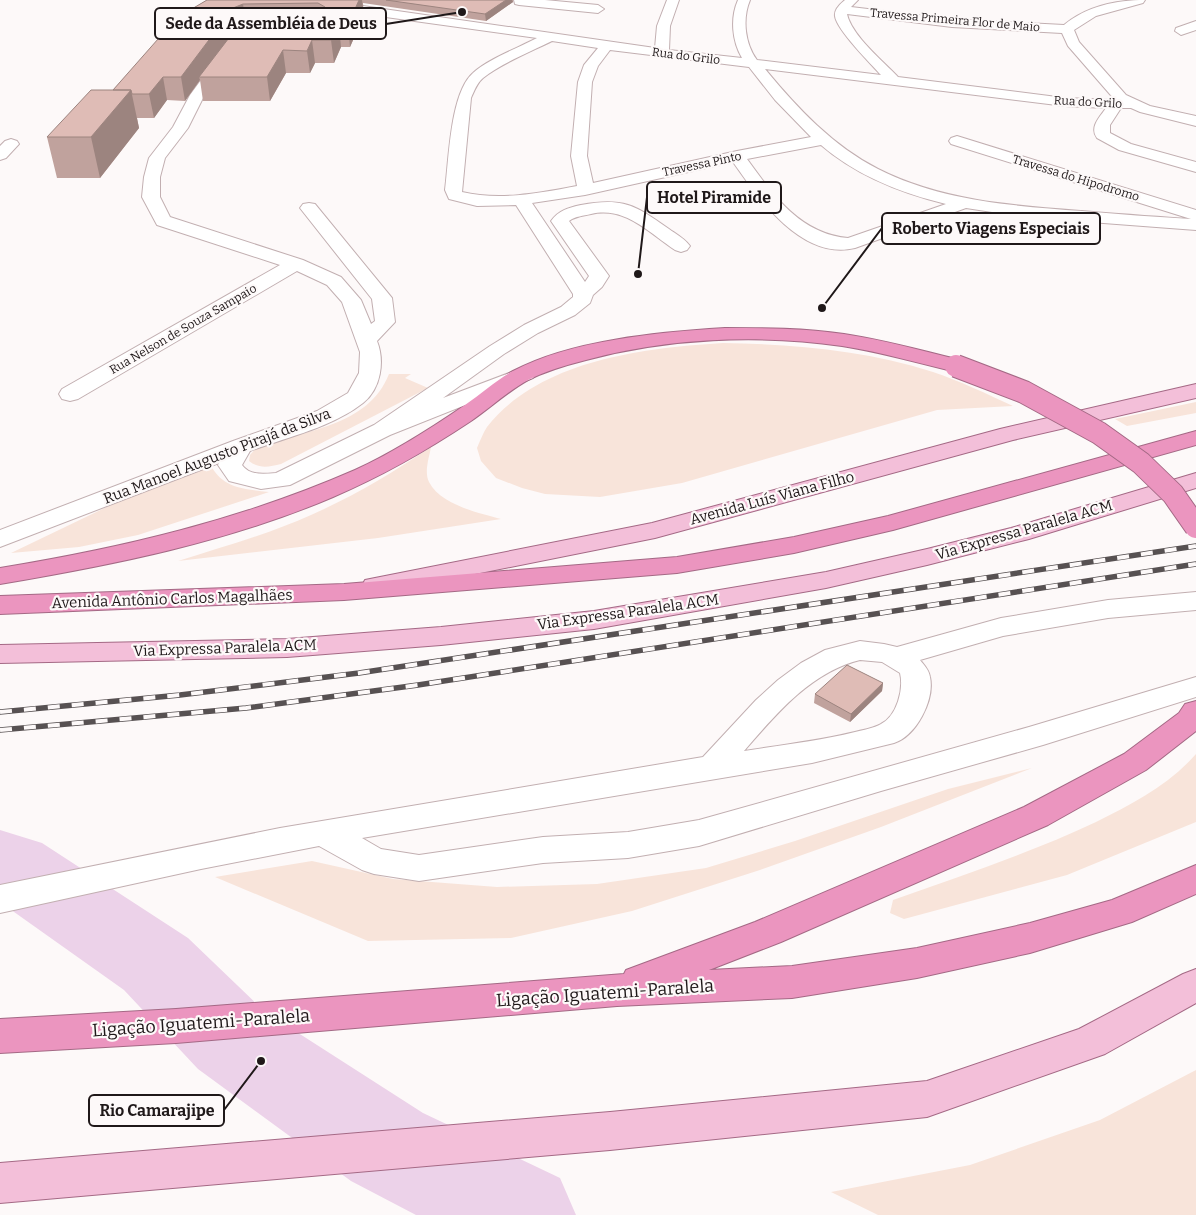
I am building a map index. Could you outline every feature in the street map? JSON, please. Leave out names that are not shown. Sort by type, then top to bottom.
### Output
[{"type":"highway","points":[[0,576],[68,565],[226,527],[366,474],[396,458],[535,370],[599,350],[634,343],[720,334],[770,334],[842,340],[896,350],[956,366],[1024,392],[1099,433],[1140,463],[1173,494],[1196,527]]},
{"type":"highway","name":"Avenida Antônio Carlos Magalhães","points":[[0,605],[344,592],[677,565],[794,545],[893,522],[1153,449],[1196,440]]},
{"type":"highway","points":[[617,990],[768,932],[907,874],[1036,816],[1135,762],[1190,720],[1196,711]]},
{"type":"highway","name":"Ligação Iguatemi-Paralela","points":[[0,1036],[176,1026],[617,990],[792,982],[917,962],[1030,938],[1120,912],[1196,879]]},
{"type":"main road","name":"Avenida Luís Viana Filho","points":[[344,592],[656,530],[1008,434],[1196,391]]},
{"type":"main road","name":"Via Expressa Paralela ACM","points":[[0,654],[286,648],[441,636],[594,620],[816,581],[927,557],[1020,534],[1196,480]]},
{"type":"main road","points":[[0,1183],[610,1131],[927,1099],[1092,1042],[1196,985]]},
{"type":"street","points":[[663,53],[660,43],[662,32],[673,0]]},
{"type":"street","points":[[744,0],[738,18],[742,42],[747,56],[805,123],[823,140],[870,171],[898,184],[964,203],[1038,214],[1196,225]]},
{"type":"street","points":[[852,0],[842,10],[841,17],[848,28],[893,80]]},
{"type":"street","points":[[1139,0],[1092,13],[1074,22],[1067,29],[1073,44],[1124,104],[1196,121]]},
{"type":"street","name":"Rua do Grilo","points":[[312,4],[344,3],[607,46],[754,65],[893,80],[1065,102],[1124,104]]},
{"type":"street","points":[[517,3],[598,10]]},
{"type":"street","name":"Travessa Primeira Flor de Maio","points":[[842,10],[970,24],[1067,29]]},
{"type":"street","points":[[485,26],[499,16]]},
{"type":"street","points":[[1181,31],[1196,25]]},
{"type":"street","name":"Travessa Pinto","points":[[550,36],[478,76],[471,83],[464,98],[453,190],[455,195],[474,201],[522,201],[823,140]]},
{"type":"street","points":[[586,189],[580,156],[580,131],[585,82],[591,65],[607,46]]},
{"type":"street","name":"Rua Manoel Augusto Pirajá da Silva","points":[[0,539],[241,446],[325,416],[356,398],[363,389],[370,373],[371,352],[350,300],[334,281],[296,264],[163,221],[151,197],[152,177],[158,158],[180,128],[197,95],[232,47]]},
{"type":"street","points":[[1124,104],[1102,125],[1100,130],[1102,135],[1125,147],[1196,167]]},
{"type":"street","name":"Travessa do Hipodromo","points":[[957,141],[1196,215]]},
{"type":"street","points":[[737,156],[768,198],[791,223],[804,231],[835,243],[849,244],[964,203]]},
{"type":"street","points":[[522,201],[583,294]]},
{"type":"street","points":[[382,430],[500,348],[531,329],[568,312],[583,299],[583,294],[599,276],[560,221],[563,216],[583,210],[607,206],[615,207],[630,211],[680,246]]},
{"type":"street","points":[[309,208],[382,298],[385,322],[366,340]]},
{"type":"street","name":"Rua Nelson de Souza Sampaio","points":[[70,394],[296,264]]},
{"type":"street","points":[[500,348],[495,360],[497,364],[504,368],[535,370]]},
{"type":"street","points":[[396,458],[441,406],[500,348]]},
{"type":"street","points":[[241,446],[230,465],[238,476],[260,482],[281,480],[382,430],[535,370]]},
{"type":"street","points":[[896,656],[1001,626],[1108,609],[1196,601]]},
{"type":"street","points":[[0,899],[228,851],[324,833],[713,767],[838,748],[894,731],[910,711],[917,680],[909,664],[896,656],[880,651],[862,650],[832,657],[800,675],[713,767]]},
{"type":"street","points":[[324,833],[374,861],[419,868],[542,850],[628,845],[699,833],[1196,687]]},
{"type":"shaded area","points":[[723,343],[802,347],[881,358],[933,372],[1013,406],[937,410],[682,483],[600,497],[545,494],[522,488],[496,478],[481,461],[477,448],[487,427],[509,404],[535,386],[564,372],[627,354],[692,345]]},
{"type":"shaded area","points":[[389,374],[411,374],[405,378],[428,388],[281,464],[264,467],[249,461],[250,455],[257,447],[333,424],[350,416],[366,405],[379,392]]},
{"type":"shaded area","points":[[1196,402],[1196,413],[1127,426],[1115,419]]},
{"type":"shaded area","points":[[431,447],[427,474],[429,482],[435,490],[442,497],[461,507],[501,519],[378,538],[178,561],[262,534],[311,515],[372,484]]},
{"type":"shaded area","points":[[211,466],[216,474],[229,484],[244,489],[269,492],[138,535],[79,547],[11,553],[113,504]]},
{"type":"shaded area","points":[[1196,754],[1196,822],[1067,875],[904,919],[890,913],[893,900],[1021,854],[1110,815],[1162,784]]},
{"type":"shaded area","points":[[1032,768],[881,827],[760,870],[632,911],[511,938],[368,941],[215,877],[312,861],[393,879],[497,887],[597,884],[706,868],[795,841],[948,789]]},
{"type":"shaded area","points":[[1196,1070],[1196,1215],[878,1215],[831,1192],[970,1165],[1100,1120]]},
{"type":"building","points":[[207,0],[359,0],[348,25],[339,25],[331,40],[312,40],[307,51],[283,50],[267,77],[199,77],[245,17],[250,14],[318,14],[325,10],[325,7],[318,3],[243,4],[233,8],[181,77],[163,77],[149,94],[132,94],[131,90],[113,90],[181,13],[185,13]]},
{"type":"building","points":[[386,0],[506,0],[485,14]]},
{"type":"building","points":[[91,90],[131,90],[91,137],[47,137]]},
{"type":"building","points":[[847,665],[883,683],[851,714],[815,694]]},
{"type":"waterway","points":[[0,862],[12,866],[156,964],[231,1040],[387,1147],[523,1215]]},
{"type":"railway","points":[[0,712],[180,695],[359,673],[1196,546]]},
{"type":"railway","points":[[0,730],[246,708],[418,685],[1196,564]]},
{"type":"place","name":"Sede da Assembléia de Deus","points":[[462,12]]},
{"type":"place","name":"Hotel Piramide","points":[[638,274]]},
{"type":"place","name":"Roberto Viagens Especiais","points":[[822,308]]},
{"type":"place","name":"Rio Camarajipe","points":[[261,1061]]}]
